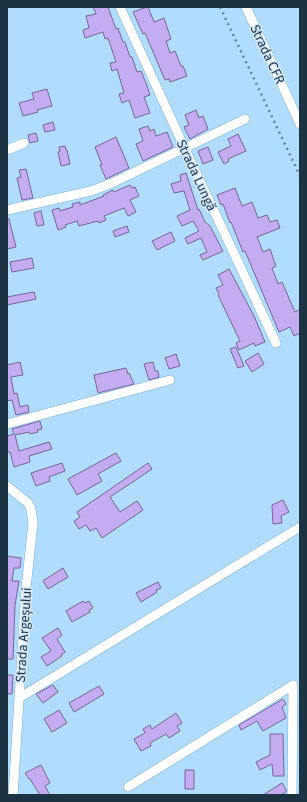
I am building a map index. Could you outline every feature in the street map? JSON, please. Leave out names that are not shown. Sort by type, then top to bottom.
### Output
[{"type":"street","name":"Strada Lungă","points":[[120,7],[276,343]]},
{"type":"street","name":"Strada CFR","points":[[246,7],[300,124]]},
{"type":"street","points":[[7,210],[91,191],[112,183],[245,119]]},
{"type":"street","points":[[7,150],[24,143]]},
{"type":"street","points":[[7,424],[170,380]]},
{"type":"street","name":"Strada Argeșului","points":[[7,486],[28,503],[31,509],[33,523],[26,588],[13,795]]},
{"type":"street","points":[[19,698],[300,527]]},
{"type":"street","points":[[128,787],[293,685],[292,795]]},
{"type":"building","points":[[93,7],[108,7],[116,29],[118,28],[123,42],[125,42],[137,72],[141,71],[146,83],[150,95],[144,97],[150,113],[135,118],[129,100],[122,103],[119,94],[124,93],[117,69],[112,71],[110,63],[116,62],[108,38],[105,39],[103,32],[85,38],[83,30],[89,28],[86,16],[96,14]]},
{"type":"building","points":[[147,7],[154,22],[164,18],[171,39],[166,41],[170,53],[175,51],[187,76],[170,82],[169,79],[165,80],[145,33],[143,34],[133,12]]},
{"type":"building","points":[[47,89],[52,106],[23,116],[19,103],[34,99],[32,93]]},
{"type":"building","points":[[196,110],[199,118],[203,116],[208,129],[190,139],[184,127],[189,125],[185,115]]},
{"type":"building","points":[[53,122],[55,130],[45,132],[43,125]]},
{"type":"building","points":[[148,126],[150,131],[154,129],[156,136],[167,132],[173,147],[143,161],[136,144],[143,141],[139,129]]},
{"type":"building","points":[[36,133],[38,141],[30,143],[28,135]]},
{"type":"building","points":[[238,134],[246,151],[228,159],[229,161],[224,164],[218,152],[231,146],[228,139]]},
{"type":"building","points":[[116,137],[129,168],[106,179],[95,147]]},
{"type":"building","points":[[65,146],[70,164],[61,166],[58,152],[60,151],[59,147]]},
{"type":"building","points":[[208,147],[213,160],[203,164],[198,151]]},
{"type":"building","points":[[26,169],[33,198],[22,200],[17,178],[21,177],[19,170]]},
{"type":"building","points":[[186,173],[198,210],[199,209],[205,222],[210,226],[223,251],[203,260],[200,255],[207,252],[201,238],[188,244],[185,238],[199,231],[193,221],[182,226],[177,216],[190,210],[184,191],[174,193],[171,184],[181,181],[180,175]]},
{"type":"building","points":[[130,185],[132,188],[135,187],[139,196],[130,200],[136,212],[128,216],[124,208],[104,216],[106,220],[99,223],[98,221],[79,226],[77,221],[65,225],[66,227],[58,230],[52,210],[59,208],[60,211],[73,207],[72,204],[80,202],[80,205],[104,196],[103,195],[113,190],[114,192]]},
{"type":"building","points":[[235,188],[242,206],[252,202],[258,218],[267,215],[270,222],[277,220],[280,228],[257,237],[263,252],[270,249],[276,266],[272,268],[278,284],[282,282],[295,312],[300,309],[300,333],[294,336],[290,327],[279,332],[245,251],[243,252],[223,204],[221,205],[217,195]]},
{"type":"building","points":[[41,211],[44,225],[37,226],[34,213]]},
{"type":"building","points":[[7,219],[9,219],[16,247],[7,249]]},
{"type":"building","points":[[127,226],[129,232],[115,237],[113,231]]},
{"type":"building","points":[[171,232],[175,241],[157,250],[152,241]]},
{"type":"building","points":[[32,258],[34,268],[12,272],[10,262]]},
{"type":"building","points":[[229,269],[254,316],[265,342],[255,346],[254,343],[239,350],[236,343],[240,341],[216,288],[223,285],[218,275]]},
{"type":"building","points":[[34,292],[36,299],[7,305],[7,297]]},
{"type":"building","points":[[236,347],[244,366],[238,368],[230,349]]},
{"type":"building","points":[[258,353],[264,364],[252,372],[245,361]]},
{"type":"building","points":[[176,354],[180,366],[169,369],[165,358]]},
{"type":"building","points":[[20,362],[23,375],[11,377],[14,394],[17,393],[20,407],[28,405],[29,412],[16,415],[12,400],[7,401],[7,365]]},
{"type":"building","points":[[153,362],[155,371],[158,371],[159,377],[149,380],[144,364]]},
{"type":"building","points":[[126,368],[134,384],[98,393],[94,375]]},
{"type":"building","points":[[40,421],[42,429],[37,430],[38,432],[15,435],[19,451],[49,442],[52,449],[29,456],[30,462],[14,467],[10,452],[7,452],[7,436],[14,434],[12,429]]},
{"type":"building","points":[[116,453],[121,461],[98,474],[102,481],[77,495],[68,479]]},
{"type":"building","points":[[62,463],[65,471],[49,477],[50,481],[36,486],[31,473]]},
{"type":"building","points":[[148,463],[152,469],[110,497],[120,512],[137,501],[143,510],[102,538],[96,528],[90,531],[86,525],[79,529],[74,521],[80,517],[77,512]]},
{"type":"building","points":[[283,500],[289,512],[281,516],[282,523],[273,524],[272,505]]},
{"type":"building","points":[[7,556],[21,558],[20,568],[14,568],[12,581],[19,581],[15,605],[13,659],[7,659]]},
{"type":"building","points":[[63,568],[68,577],[48,589],[43,581]]},
{"type":"building","points":[[158,582],[161,588],[156,590],[157,592],[141,602],[136,593]]},
{"type":"building","points":[[83,601],[85,603],[89,601],[93,608],[89,610],[90,612],[72,622],[66,611]]},
{"type":"building","points":[[58,628],[62,635],[57,639],[65,652],[61,655],[62,656],[47,666],[41,657],[51,651],[42,638]]},
{"type":"building","points":[[7,675],[13,675],[12,694],[7,694]]},
{"type":"building","points":[[53,685],[58,692],[43,703],[36,694]]},
{"type":"building","points":[[99,686],[104,694],[74,712],[69,703]]},
{"type":"building","points":[[283,699],[286,704],[282,707],[286,718],[263,731],[257,721],[241,730],[239,725]]},
{"type":"building","points":[[59,710],[67,723],[52,732],[44,719]]},
{"type":"building","points":[[176,713],[182,723],[177,726],[180,731],[169,738],[166,734],[150,743],[151,746],[141,751],[134,739],[145,733],[143,729],[150,725],[152,729]]},
{"type":"building","points":[[270,734],[283,734],[284,776],[273,776],[272,764],[260,770],[256,762],[270,755]]},
{"type":"building","points":[[41,765],[50,783],[45,786],[50,795],[40,795],[25,773]]},
{"type":"building","points":[[185,770],[194,770],[194,789],[185,789]]},
{"type":"building","points":[[282,783],[286,792],[281,795],[263,795]]},
{"type":"railway","points":[[220,7],[300,176]]}]
